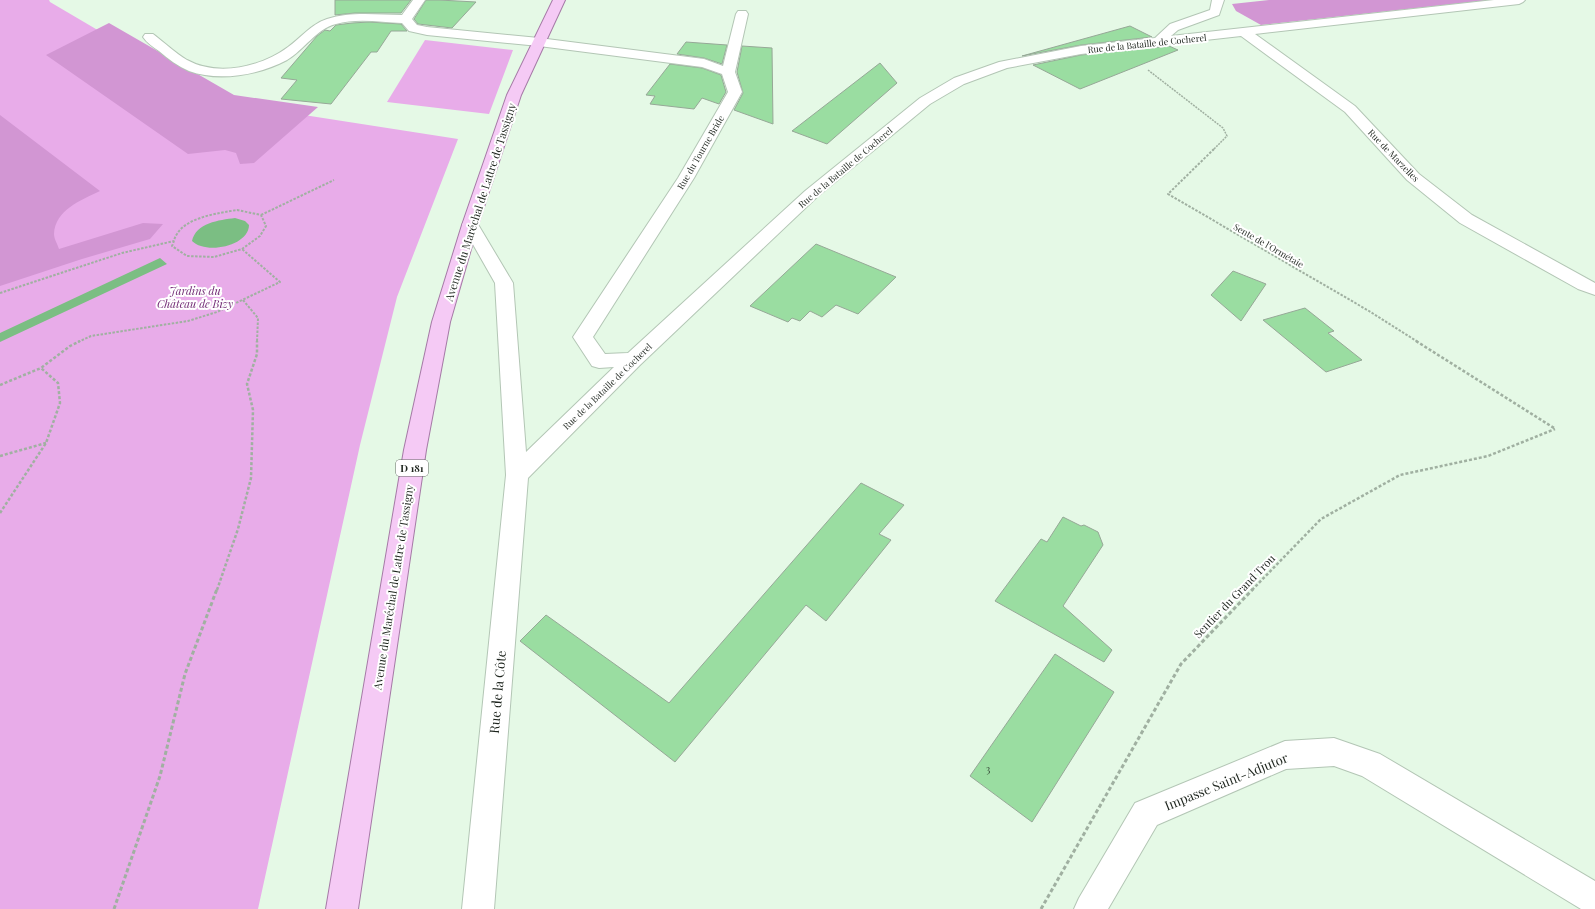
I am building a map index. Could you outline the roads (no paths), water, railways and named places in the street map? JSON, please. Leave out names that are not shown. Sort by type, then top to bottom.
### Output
[{"type":"main road","name":"Avenue du Maréchal de Lattre de Tassigny","points":[[342,909],[415,450],[441,322],[470,225],[514,95],[560,0]]},
{"type":"street","points":[[406,19],[419,0]]},
{"type":"street","points":[[1159,41],[1174,27],[1215,12],[1218,0]]},
{"type":"street","name":"Rue de la Bataille de Cocherel","points":[[517,475],[633,360],[811,194],[925,101],[958,81],[1004,65],[1081,50],[1469,7],[1519,0]]},
{"type":"street","points":[[406,19],[413,28],[427,31],[539,42],[704,63],[728,72],[742,14]]},
{"type":"street","points":[[149,37],[183,63],[200,70],[225,72],[247,69],[269,63],[292,51],[324,25],[332,21],[349,19],[406,19]]},
{"type":"street","name":"Rue de Marzelles","points":[[1244,32],[1350,109],[1413,177],[1466,219],[1584,285],[1595,289]]},
{"type":"street","name":"Rue du Tourne Bride","points":[[633,360],[599,361],[583,337],[686,178],[735,92],[728,72]]},
{"type":"street","points":[[470,225],[504,283],[517,475]]},
{"type":"street","name":"Rue de la Côte","points":[[478,909],[517,475]]},
{"type":"street","name":"Impasse Saint-Adjutor","points":[[1090,909],[1146,814],[1285,755],[1334,752],[1370,764],[1595,899]]},
{"type":"park label","name":"Jardins du Château de Bizy","points":[[195,296]]}]
